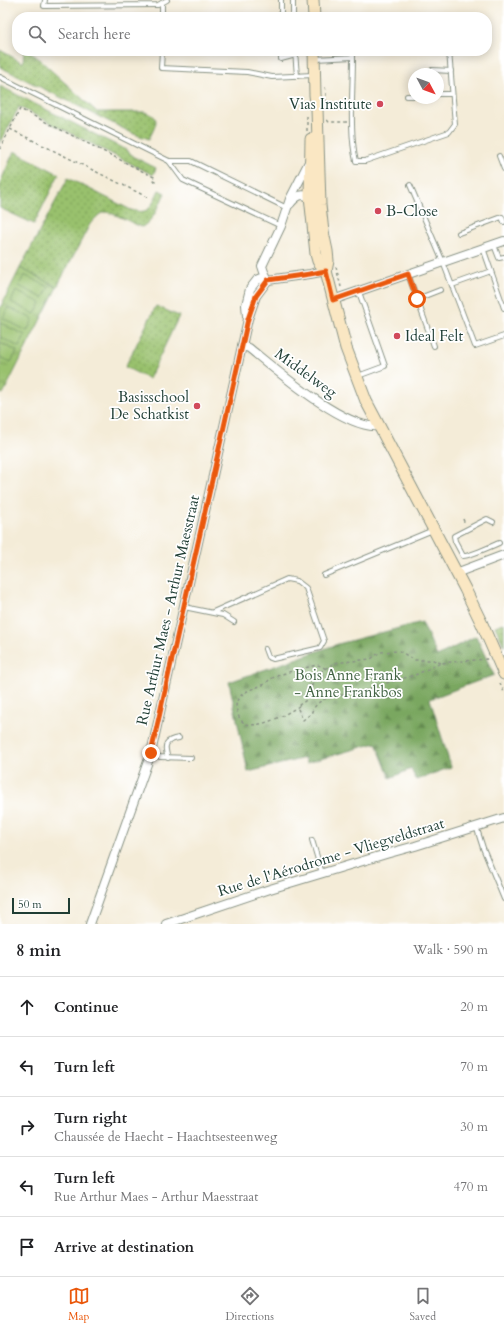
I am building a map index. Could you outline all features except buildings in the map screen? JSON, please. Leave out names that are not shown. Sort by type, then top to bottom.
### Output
[{"type":"main road","points":[[313,0],[314,12]]},
{"type":"main road","points":[[314,56],[315,95],[311,120],[310,196],[318,261],[326,271],[338,299],[346,348],[356,377],[378,426],[482,624],[504,674]]},
{"type":"main road","points":[[311,120],[323,232],[328,261],[326,271]]},
{"type":"street","points":[[268,280],[262,266],[281,226],[290,199],[310,160]]},
{"type":"street","points":[[287,208],[296,197],[300,195],[310,196],[320,205]]},
{"type":"street","points":[[338,299],[504,241]]},
{"type":"street","name":"Rue Arthur Maes - Arthur Maesstraat","points":[[90,924],[151,753],[248,319],[246,306],[250,289],[257,280],[262,278],[268,280],[326,271]]},
{"type":"street","name":"Middelweg","points":[[242,346],[249,348],[315,400],[347,417],[371,427],[378,426]]},
{"type":"street","points":[[456,573],[504,555]]},
{"type":"street","name":"Rue de l'Aérodrome - Vliegveldstraat","points":[[166,924],[504,818]]},
{"type":"lane","points":[[44,0],[44,6],[158,5],[167,0]]},
{"type":"lane","points":[[281,0],[281,12]]},
{"type":"lane","points":[[293,0],[293,12]]},
{"type":"lane","points":[[162,3],[162,12]]},
{"type":"lane","points":[[162,56],[161,68],[247,72],[272,77],[315,75]]},
{"type":"lane","points":[[281,56],[281,59],[288,56]]},
{"type":"lane","points":[[296,56],[297,76]]},
{"type":"lane","points":[[334,56],[353,57],[353,122],[354,153],[356,161],[365,161],[449,132],[455,124],[450,56]]},
{"type":"lane","points":[[444,71],[451,71]]},
{"type":"lane","points":[[0,77],[169,161],[191,161],[287,208]]},
{"type":"lane","points":[[444,94],[452,94]]},
{"type":"lane","points":[[499,156],[504,169]]},
{"type":"lane","points":[[169,161],[183,180],[281,226]]},
{"type":"lane","points":[[410,185],[444,262],[475,346],[504,336]]},
{"type":"lane","points":[[459,234],[502,217],[504,222]]},
{"type":"lane","points":[[493,244],[499,258],[504,257]]},
{"type":"lane","points":[[483,248],[504,308]]},
{"type":"lane","points":[[452,285],[491,271]]},
{"type":"lane","points":[[408,274],[434,346]]},
{"type":"lane","points":[[417,299],[440,290]]},
{"type":"lane","points":[[356,377],[385,366],[359,292]]},
{"type":"lane","points":[[493,522],[487,519],[454,536],[455,542],[463,556],[467,557],[499,543]]},
{"type":"lane","points":[[324,575],[433,530]]},
{"type":"lane","points":[[213,612],[287,579],[297,580],[306,588],[324,641],[320,648],[273,659],[268,657],[265,649]]},
{"type":"lane","points":[[183,607],[223,614],[234,622]]},
{"type":"lane","points":[[168,758],[165,750],[167,743],[170,740],[180,738]]},
{"type":"lane","points":[[151,753],[160,757],[191,758]]},
{"type":"lane","points":[[476,826],[482,848],[504,899]]},
{"type":"lane","points":[[312,840],[322,874]]},
{"type":"path","points":[[0,149],[20,109],[154,176],[153,180],[157,182]]},
{"type":"path","points":[[311,120],[353,122]]},
{"type":"path","points":[[10,129],[149,198]]},
{"type":"path","points":[[338,299],[340,286]]},
{"type":"path","points":[[326,669],[317,665],[292,671],[269,679],[266,683],[245,692],[238,699],[236,707],[239,718],[247,724],[255,725],[278,718],[291,712],[305,701],[308,696],[308,690],[313,684],[313,680],[320,672],[326,669],[334,663],[371,659],[380,652],[395,651],[403,652],[416,660],[433,660],[442,663]]},
{"type":"path","points":[[299,705],[298,709],[303,720],[312,714],[313,709],[322,700],[340,694],[351,696],[376,686],[424,671],[442,663],[466,660],[485,660],[489,658]]},
{"type":"green space","points":[[0,50],[23,63],[24,56],[35,56],[97,112],[144,112],[154,116],[156,119],[155,126],[149,139],[134,134],[0,67]]},
{"type":"green space","points":[[0,86],[126,150],[136,158],[156,168],[153,175],[19,107],[0,144]]},
{"type":"green space","points":[[14,151],[59,174],[34,224],[0,208],[0,183]]},
{"type":"green space","points":[[68,178],[131,210],[147,210],[152,205],[159,190],[165,193],[153,216],[142,227],[109,213],[105,212],[99,215],[90,224],[57,287],[20,268]]},
{"type":"green space","points":[[20,268],[57,287],[3,394],[0,393],[0,308]]},
{"type":"green space","points":[[24,275],[49,287],[43,298],[19,286]]},
{"type":"green space","points":[[16,291],[41,303],[35,314],[11,302]]},
{"type":"green space","points":[[156,306],[179,316],[149,379],[125,367]]},
{"type":"green space","points":[[8,307],[33,319],[27,331],[3,318]]},
{"type":"green space","points":[[0,323],[25,335],[19,347],[0,337]]},
{"type":"green space","points":[[0,343],[17,351],[11,362],[0,357]]},
{"type":"green space","name":"Bois Anne Frank - Anne Frankbos","points":[[422,622],[437,656],[476,636],[494,675],[430,699],[451,767],[416,780],[411,769],[390,778],[376,743],[306,763],[305,758],[248,772],[229,682],[338,644]]},
{"type":"green space","points":[[504,623],[504,646],[495,626]]},
{"type":"place","name":"Vias Institute","points":[[380,104]]},
{"type":"place","name":"B-Close","points":[[378,211]]},
{"type":"place","name":"Ideal Felt","points":[[397,336]]},
{"type":"place","name":"Basisschool De Schatkist","points":[[197,406]]},
{"type":"route","points":[[151,753],[248,319],[256,296],[268,280],[326,271],[333,300],[408,274],[417,299]]}]
